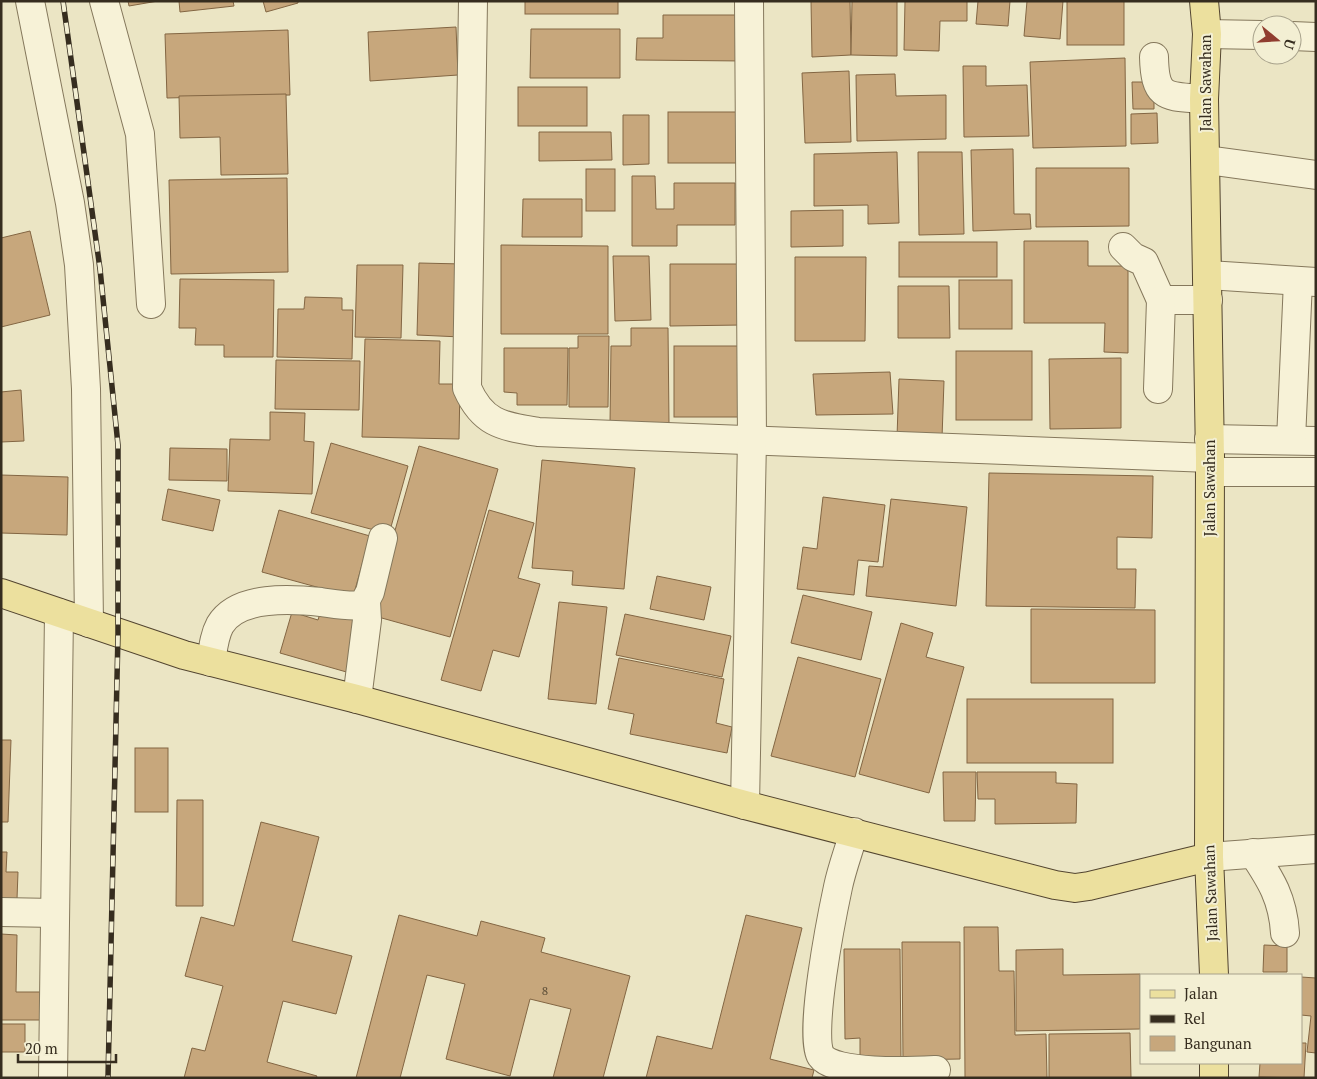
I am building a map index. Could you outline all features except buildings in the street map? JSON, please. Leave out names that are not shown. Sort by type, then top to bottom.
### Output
[{"type":"main road","name":"Jalan Sawahan","points":[[1204,1],[1207,34],[1204,99],[1207,160],[1210,456],[1209,857],[1214,974]]},
{"type":"main road","points":[[1,593],[211,662],[357,699],[745,805],[1055,886],[1074,888],[1209,857]]},
{"type":"main road","points":[[1214,1064],[1214,1078]]},
{"type":"street","points":[[30,1],[70,202],[79,265],[86,389],[89,623]]},
{"type":"street","points":[[104,1],[140,134],[151,304]]},
{"type":"street","points":[[473,1],[467,388],[475,406],[488,418],[502,425],[538,432],[1210,456],[1316,472]]},
{"type":"street","points":[[745,805],[752,439],[749,1]]},
{"type":"street","points":[[1207,34],[1252,35]]},
{"type":"street","points":[[1302,36],[1316,37]]},
{"type":"street","points":[[1154,57],[1154,80],[1165,93],[1173,97],[1204,99]]},
{"type":"street","points":[[1207,160],[1316,175]]},
{"type":"street","points":[[1123,247],[1133,257],[1144,262],[1161,300],[1158,389]]},
{"type":"street","points":[[1161,300],[1208,288],[1307,281],[1303,440],[1210,456]]},
{"type":"street","points":[[357,699],[367,620],[366,602],[383,538]]},
{"type":"street","points":[[211,662],[215,636],[221,624],[230,614],[241,608],[274,599],[295,599],[352,606],[366,602]]},
{"type":"street","points":[[53,1078],[59,613]]},
{"type":"street","points":[[854,832],[838,885],[829,932],[818,1015],[818,1043],[821,1056],[828,1062],[863,1070],[936,1070]]},
{"type":"street","points":[[1209,857],[1316,849]]},
{"type":"street","points":[[1253,853],[1277,891],[1284,919],[1285,933]]},
{"type":"street","points":[[1,912],[55,913]]},
{"type":"railway","points":[[63,1],[100,269],[118,445],[118,634],[108,1078]]}]
